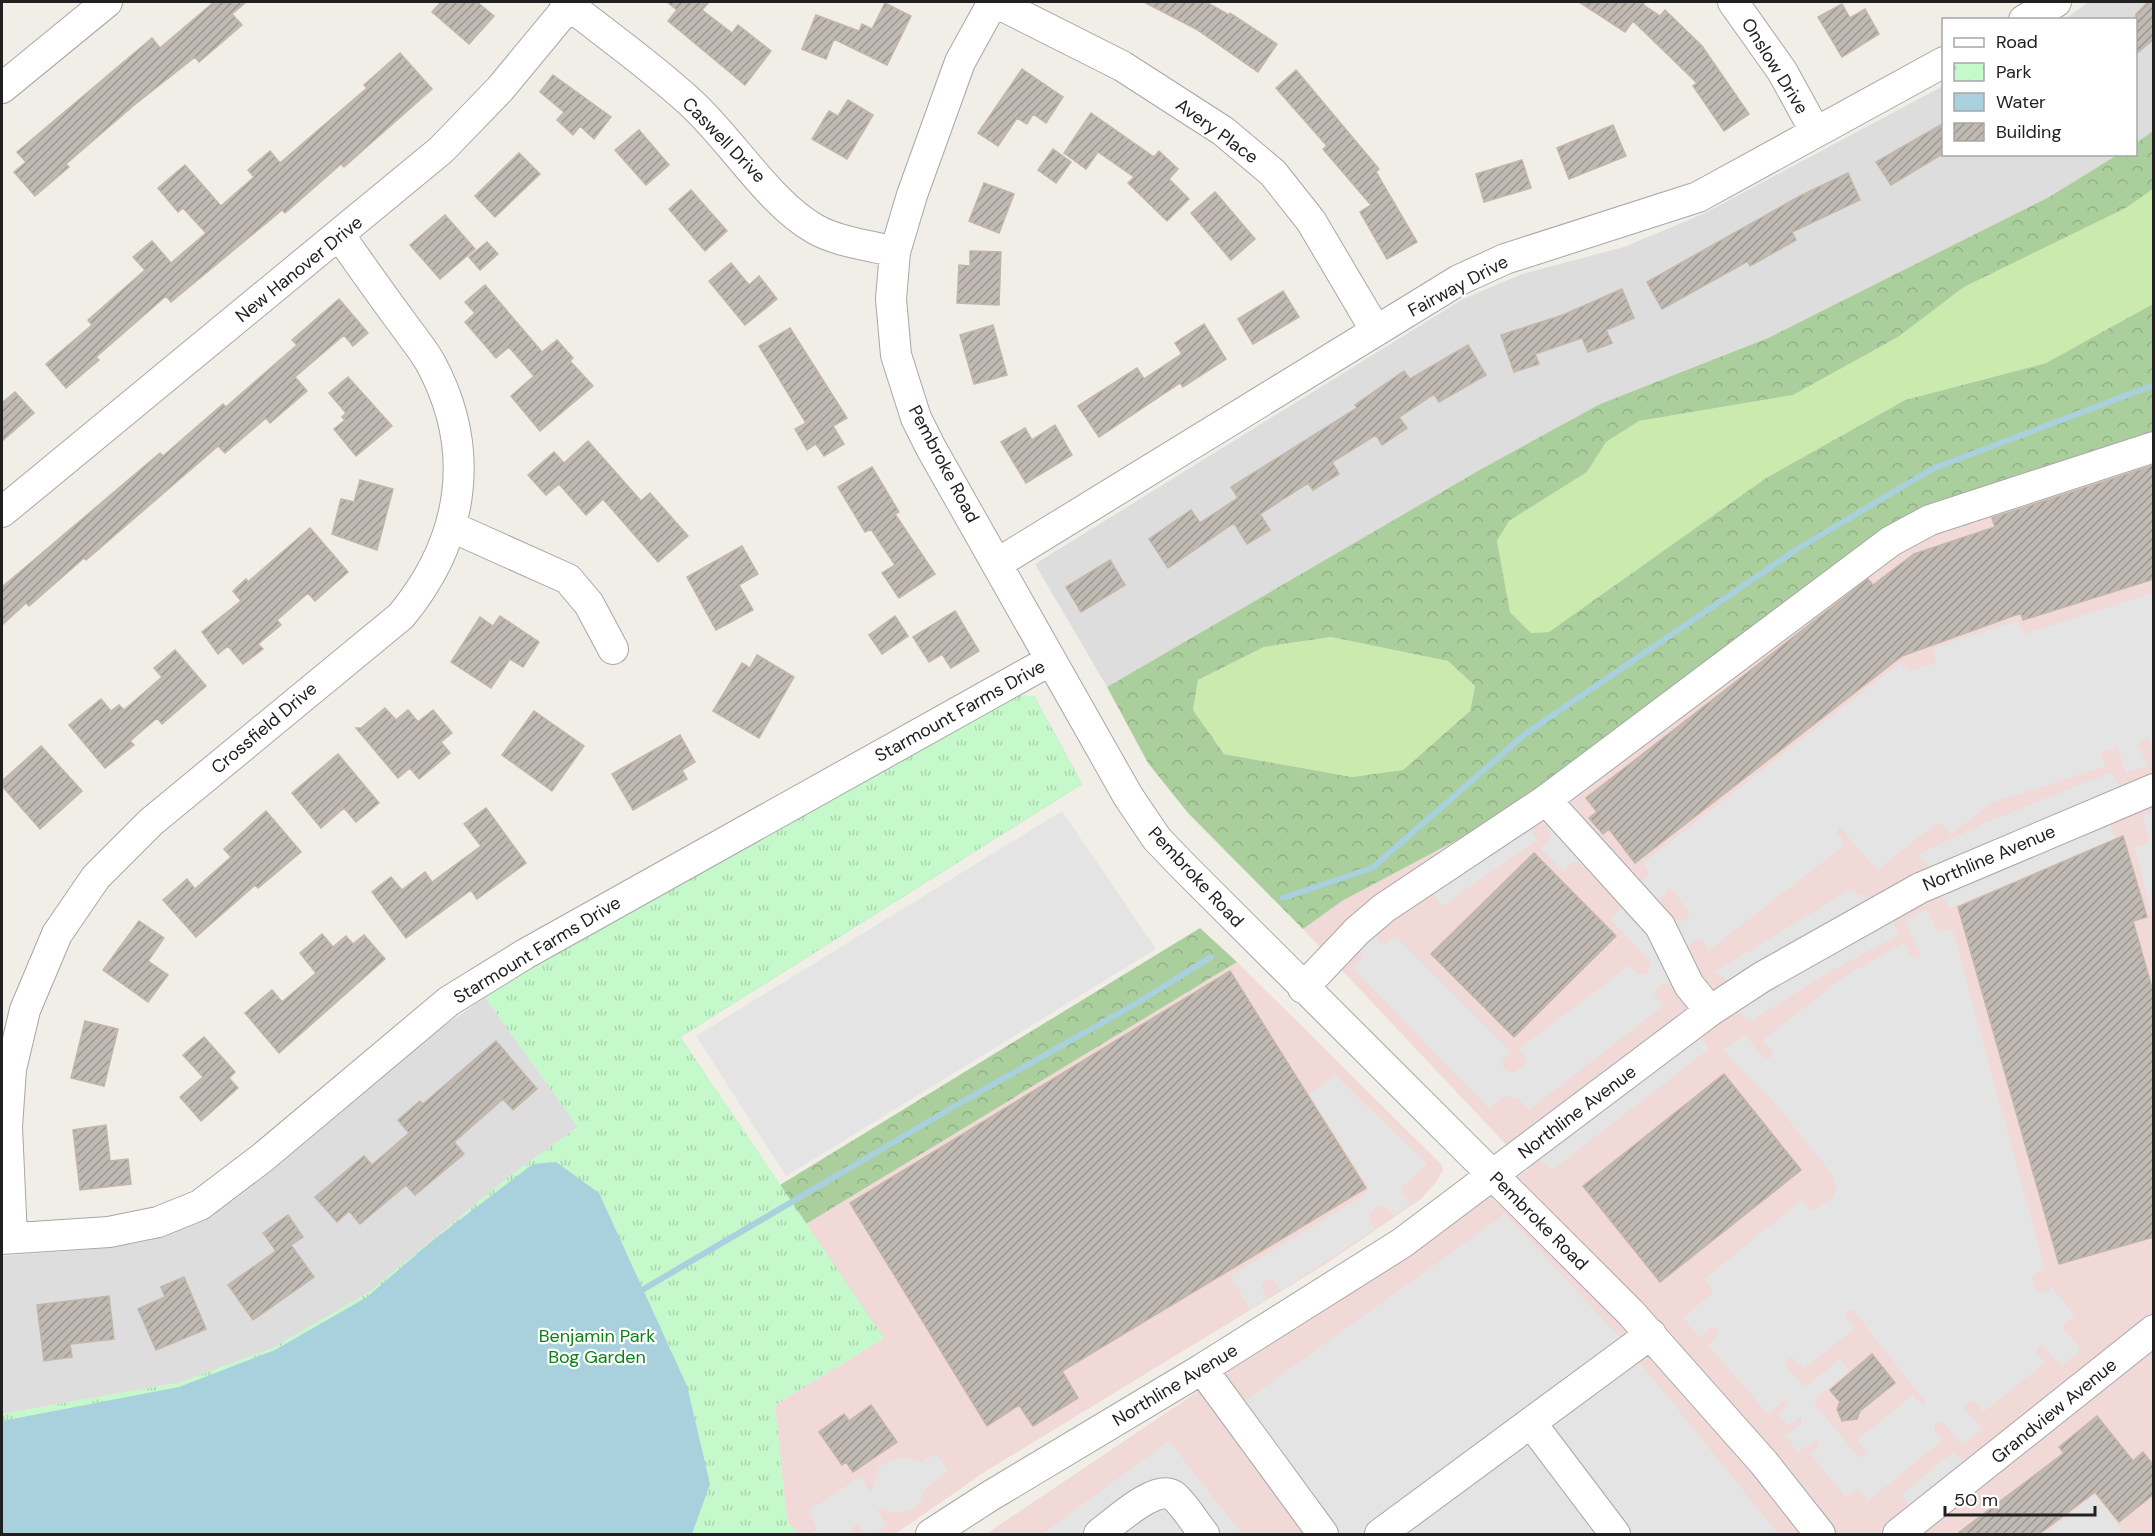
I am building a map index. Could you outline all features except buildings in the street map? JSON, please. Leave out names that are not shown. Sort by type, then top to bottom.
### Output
[{"type":"street","points":[[2,88],[107,2]]},
{"type":"street","name":"Pembroke Road","points":[[994,2],[960,62],[894,252],[891,299],[896,355],[904,383],[931,448],[1128,796],[1157,839],[1303,988],[1494,1175],[1651,1334],[1764,1463],[1820,1534]]},
{"type":"street","name":"Avery Place","points":[[994,2],[1122,66],[1223,131],[1273,173],[1311,221],[1376,331]]},
{"type":"street","name":"Onslow Drive","points":[[1732,2],[1782,71],[1815,131]]},
{"type":"street","points":[[2028,18],[2056,2]]},
{"type":"street","name":"Caswell Drive","points":[[569,3],[691,102],[775,194],[802,220],[816,230],[894,252]]},
{"type":"street","name":"New Hanover Drive","points":[[2,512],[340,236],[441,150],[500,89],[569,3]]},
{"type":"street","name":"Fairway Drive","points":[[998,563],[1459,280],[1504,259],[1698,197],[1942,63]]},
{"type":"street","name":"Crossfield Drive","points":[[7,1239],[7,1127],[11,1069],[25,1011],[57,934],[96,877],[151,822],[401,616],[421,591],[452,527],[458,490],[457,442],[447,399],[429,361],[340,236]]},
{"type":"street","points":[[1303,988],[1357,931],[1384,908],[1546,800],[1891,541],[1930,520],[2154,447]]},
{"type":"street","points":[[452,527],[568,579],[589,604],[613,649]]},
{"type":"street","name":"Starmount Farms Drive","points":[[7,1239],[109,1232],[158,1222],[200,1206],[262,1158],[449,1001],[525,954],[1051,660]]},
{"type":"street","name":"Northline Avenue","points":[[931,1534],[1202,1369],[1402,1243],[1710,1011],[1762,977],[1913,891],[2154,789]]},
{"type":"street","points":[[1546,800],[1660,926],[1689,985],[1710,1011]]},
{"type":"street","name":"Grandview Avenue","points":[[1898,1534],[2154,1330]]},
{"type":"street","points":[[1380,1534],[1651,1334]]},
{"type":"street","points":[[1202,1369],[1323,1534]]},
{"type":"street","points":[[1531,1423],[1602,1530]]},
{"type":"street","points":[[1099,1534],[1152,1495],[1163,1492],[1174,1495],[1204,1534]]},
{"type":"shaded area","points":[[2088,2],[2153,2],[2153,131],[2137,142],[2137,18],[2067,18]]},
{"type":"shaded area","points":[[1942,87],[1942,156],[2115,156],[2049,197],[1768,338],[1600,404],[1483,468],[1107,687],[1035,564],[1463,299],[1522,274],[1624,247],[1703,214]]},
{"type":"shaded area","points":[[2153,435],[2153,1534],[986,1534],[1529,1169],[1303,929],[1342,901],[1487,824],[1919,508]]},
{"type":"shaded area","points":[[2153,593],[2153,748],[2148,738],[2137,744],[2148,765],[2126,773],[2118,748],[2103,750],[2101,753],[2106,766],[1991,803],[1950,835],[1941,824],[1937,823],[1877,870],[1840,827],[1836,834],[1845,845],[1708,951],[1702,939],[1691,941],[1686,953],[1681,998],[1671,984],[1662,984],[1656,988],[1654,995],[1663,1006],[1529,1110],[1519,1099],[1511,1096],[1501,1098],[1489,1109],[1353,968],[1363,958],[1363,953],[1359,951],[1376,931],[1378,941],[1384,946],[1395,936],[1511,1052],[1502,1061],[1503,1068],[1512,1073],[1526,1065],[1527,1060],[1519,1049],[1630,965],[1638,974],[1644,975],[1649,970],[1650,961],[1611,920],[1622,907],[1580,863],[1573,862],[1564,871],[1540,848],[1550,839],[1551,832],[1540,821],[1569,798],[1632,883],[1644,880],[1650,873],[1643,863],[1900,663],[1910,671],[1934,664],[1936,659],[1932,648],[2017,621],[2024,634]],"holes":[[[1668,889],[1672,890],[1690,912],[1686,921],[1669,920],[1660,899]]]},
{"type":"shaded area","points":[[2112,772],[2119,787],[1926,868],[1927,864],[1917,855],[1992,820]]},
{"type":"shaded area","points":[[1518,809],[1537,840],[1442,906],[1421,873]]},
{"type":"shaded area","points":[[1062,811],[1156,949],[786,1176],[696,1036]]},
{"type":"shaded area","points":[[2154,812],[2153,919],[2134,847],[2147,843],[2149,840],[2142,816]]},
{"type":"shaded area","points":[[2110,823],[2116,838],[1950,908],[1941,895]]},
{"type":"shaded area","points":[[1849,890],[1868,898],[1726,982],[1725,978],[1713,973]]},
{"type":"shaded area","points":[[1927,909],[1936,929],[1942,932],[1952,928],[2045,1270],[2035,1273],[2032,1277],[2035,1290],[2045,1293],[2052,1287],[2075,1316],[2064,1324],[2064,1329],[2081,1350],[2061,1366],[2040,1344],[2036,1352],[2045,1363],[1983,1412],[1973,1400],[1965,1404],[1964,1408],[1983,1429],[1962,1445],[1943,1422],[1939,1422],[1935,1425],[1935,1431],[1943,1440],[1869,1500],[1859,1489],[1845,1497],[1810,1453],[1820,1444],[1818,1439],[1798,1452],[1785,1435],[1801,1424],[1801,1417],[1787,1425],[1778,1414],[1789,1404],[1787,1399],[1768,1414],[1708,1345],[1719,1335],[1717,1328],[1712,1327],[1700,1338],[1683,1318],[1711,1294],[1712,1289],[1704,1279],[1802,1200],[1811,1211],[1815,1210],[1833,1197],[1836,1190],[1833,1175],[1770,1097],[1723,1050],[1745,1035],[1764,1058],[1769,1059],[1772,1051],[1763,1040],[1845,976],[1904,943],[1911,957],[1918,957],[1920,953],[1904,920]],"holes":[[[1848,1309],[1853,1310],[1927,1404],[1922,1405],[1913,1395],[1857,1440],[1866,1451],[1862,1458],[1815,1405],[1816,1398],[1849,1371],[1840,1359],[1805,1387],[1785,1365],[1789,1358],[1793,1358],[1804,1369],[1855,1328],[1844,1316]]]},
{"type":"shaded area","points":[[1893,920],[1899,935],[1838,967],[1749,1022],[1737,1011]]},
{"type":"shaded area","points":[[1237,962],[1441,1164],[1443,1170],[1436,1182],[1421,1199],[1324,1265],[986,1471],[895,1534],[797,1534],[787,1520],[775,1405],[884,1338],[806,1224]]},
{"type":"shaded area","points":[[485,997],[578,1127],[511,1175],[368,1293],[271,1349],[178,1383],[2,1414],[2,1256],[108,1248],[148,1241],[193,1225],[233,1201],[268,1174],[440,1029]]},
{"type":"shaded area","points":[[1700,1036],[1709,1049],[1551,1171],[1544,1162],[1539,1160]]},
{"type":"shaded area","points":[[1335,1075],[1427,1164],[1403,1186],[1402,1191],[1410,1204],[1394,1216],[1386,1207],[1377,1207],[1370,1212],[1369,1219],[1375,1229],[1280,1291],[1273,1279],[1265,1280],[1261,1287],[1267,1299],[1250,1309],[1230,1276],[1366,1194],[1369,1188],[1309,1094]]},
{"type":"shaded area","points":[[1505,1214],[1622,1340],[1778,1534],[1339,1534],[1242,1403]]},
{"type":"shaded area","points":[[1169,1441],[1242,1534],[1042,1534]]},
{"type":"shaded area","points":[[1953,1452],[1966,1465],[1909,1510],[1910,1505],[1901,1495]]},
{"type":"shaded area","points":[[936,1453],[948,1471],[925,1489],[920,1502],[912,1509],[892,1513],[881,1508],[877,1510],[887,1526],[874,1534],[864,1534],[857,1524],[853,1527],[854,1534],[809,1534],[817,1529],[809,1511],[860,1477],[870,1492],[875,1485],[879,1467],[889,1461],[901,1457],[922,1462]]},
{"type":"shaded area","points":[[2095,1495],[2122,1530],[2117,1534],[2045,1534]]},
{"type":"green space","points":[[2153,131],[2153,189],[2126,208],[1964,287],[1898,337],[1793,395],[1639,421],[1606,442],[1587,472],[1509,521],[1497,541],[1510,612],[1531,633],[1549,632],[1766,478],[1905,400],[2046,363],[2153,304],[2153,434],[1919,508],[1487,824],[1342,901],[1303,929],[1188,813],[1148,763],[1107,687],[1483,468],[1600,404],[1768,338],[2049,197],[2115,156],[2137,156],[2137,142]],"holes":[[[1331,637],[1448,661],[1475,686],[1470,711],[1403,770],[1352,777],[1224,754],[1193,710],[1198,680],[1264,647]]]},
{"type":"green space","points":[[2153,189],[2153,304],[2046,363],[1905,400],[1766,478],[1549,632],[1531,633],[1510,612],[1497,541],[1509,521],[1587,472],[1606,442],[1639,421],[1793,395],[1898,337],[1964,287],[2126,208]]},
{"type":"green space","points":[[1331,637],[1448,661],[1475,686],[1470,711],[1403,770],[1352,777],[1224,754],[1193,710],[1198,680],[1264,647]]},
{"type":"green space","name":"Benjamin Park Bog Garden","points":[[1018,695],[1034,696],[1082,784],[680,1037],[884,1338],[775,1405],[787,1520],[797,1534],[2,1534],[2,1414],[178,1383],[271,1349],[368,1293],[511,1175],[578,1127],[485,997],[558,950]]},
{"type":"green space","points":[[1034,696],[1082,784],[680,1037],[780,1185],[1200,928],[1237,962],[806,1224],[884,1338],[749,1294],[485,997]]},
{"type":"water","points":[[556,1162],[599,1193],[687,1386],[710,1484],[692,1534],[2,1534],[2,1421],[179,1387],[275,1350],[367,1297],[432,1241],[533,1164]]},
{"type":"waterway","points":[[1283,898],[1372,868],[1525,734],[1799,548],[1932,469],[2154,385]]},
{"type":"waterway","points":[[637,1293],[960,1103],[1137,1003],[1211,957]]}]
